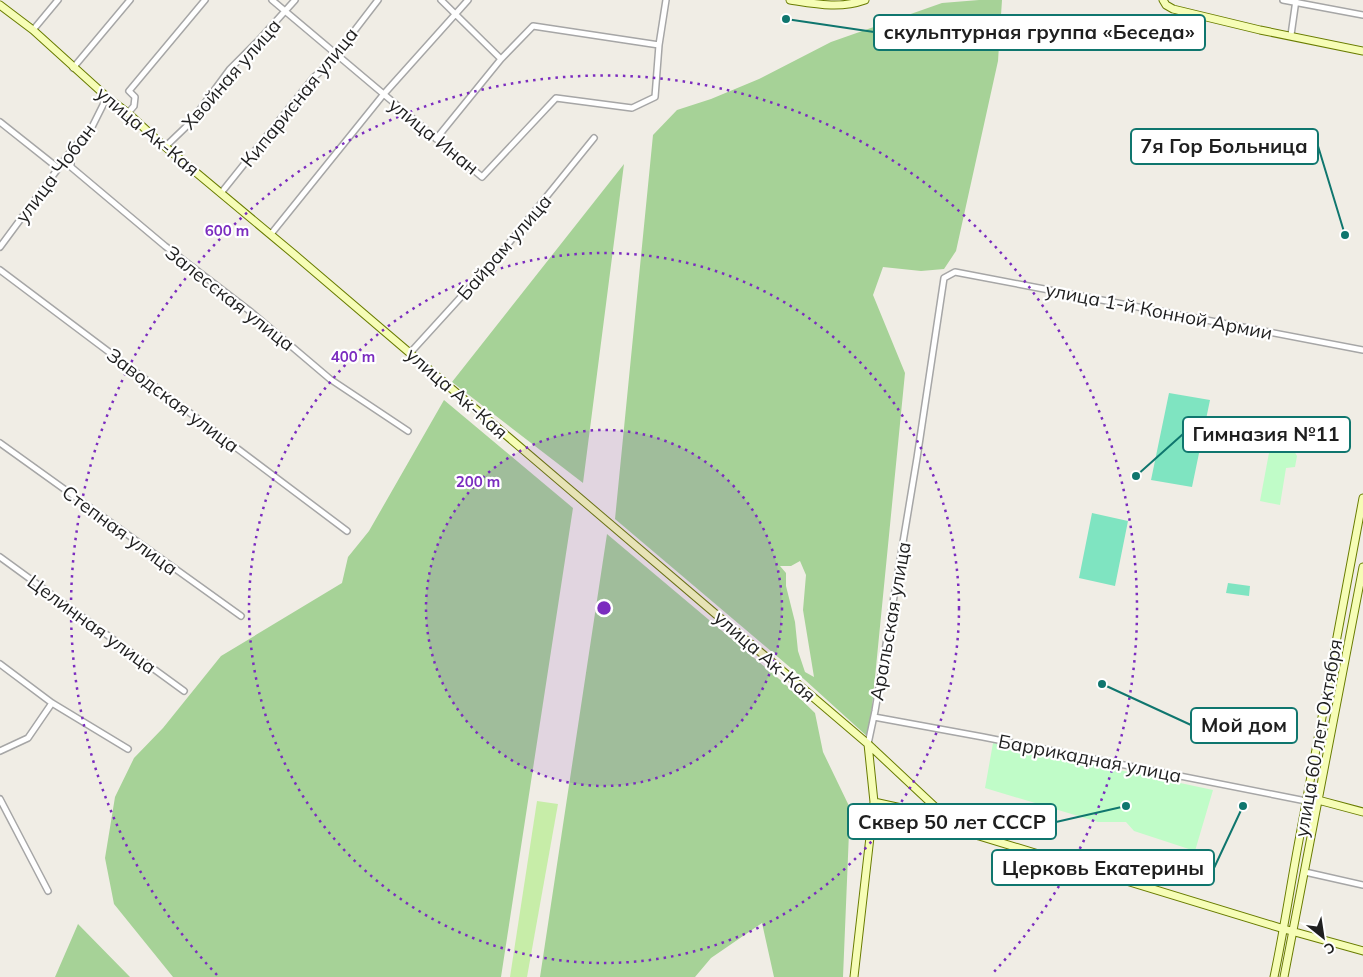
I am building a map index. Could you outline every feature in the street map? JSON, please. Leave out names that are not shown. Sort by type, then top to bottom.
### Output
[{"type":"main road","points":[[790,0],[833,6],[865,0]]},
{"type":"main road","points":[[1163,0],[1166,6],[1173,9],[1260,30],[1363,51]]},
{"type":"main road","name":"улица Ак-Кая","points":[[0,5],[33,30],[73,68],[271,234],[868,744]]},
{"type":"main road","name":"улица 60 лет Октября","points":[[1274,977],[1363,498]]},
{"type":"main road","name":"улица 60 лет Октября","points":[[1284,977],[1363,567]]},
{"type":"main road","points":[[868,744],[948,819],[979,836],[1294,932],[1363,951]]},
{"type":"main road","name":"Аральская улица","points":[[854,977],[874,802],[868,744]]},
{"type":"main road","points":[[1318,800],[1363,812]]},
{"type":"main road","points":[[874,802],[948,819]]},
{"type":"street","points":[[33,30],[58,0]]},
{"type":"street","points":[[73,68],[130,0]]},
{"type":"street","points":[[128,113],[134,106],[135,97],[129,91],[205,0]]},
{"type":"street","name":"улица Инан","points":[[272,0],[482,177],[556,98],[632,108],[655,97],[659,45]]},
{"type":"street","name":"Хвойная улица","points":[[166,146],[190,123],[230,69],[295,0]]},
{"type":"street","name":"Кипарисная улица","points":[[221,193],[314,77],[328,65],[335,53],[378,0]]},
{"type":"street","points":[[441,0],[500,59]]},
{"type":"street","points":[[271,234],[383,95],[468,0]]},
{"type":"street","points":[[436,139],[500,59],[533,26],[659,45],[666,0]]},
{"type":"street","points":[[1283,0],[1363,15]]},
{"type":"street","points":[[1291,36],[1296,1]]},
{"type":"street","name":"улица Чобан","points":[[0,247],[71,151],[92,127],[107,97]]},
{"type":"street","points":[[0,122],[58,168]]},
{"type":"street","name":"Байрам улица","points":[[410,353],[500,254],[594,138]]},
{"type":"street","name":"Залесская улица","points":[[71,151],[71,167],[107,198],[165,246],[251,312],[330,379],[408,431]]},
{"type":"street","name":"Заводская улица","points":[[0,270],[347,530]]},
{"type":"street","name":"улица 1-й Конной Армии","points":[[955,272],[1363,350]]},
{"type":"street","name":"Аральская улица","points":[[868,744],[917,458],[944,278],[955,272]]},
{"type":"street","name":"Степная улица","points":[[0,442],[241,616]]},
{"type":"street","name":"Целинная улица","points":[[0,557],[184,691]]},
{"type":"street","points":[[0,664],[52,703],[128,750]]},
{"type":"street","points":[[0,750],[28,738],[52,703]]},
{"type":"street","name":"Баррикадная улица","points":[[874,717],[1306,801]]},
{"type":"street","points":[[0,799],[48,891]]},
{"type":"street","points":[[1305,872],[1363,885]]},
{"type":"green space","points":[[1002,0],[998,61],[956,251],[944,269],[921,271],[883,267],[873,295],[905,373],[869,738],[805,680],[615,519],[653,135],[677,110],[711,99],[759,79],[831,42],[942,3]],"holes":[[[800,561],[806,575],[803,610],[814,677],[805,672],[798,651],[795,622],[786,586],[786,573],[780,566],[791,566]]]},
{"type":"green space","points":[[624,164],[583,483],[452,382]]},
{"type":"green space","points":[[1169,393],[1210,400],[1192,487],[1151,480]]},
{"type":"green space","points":[[444,400],[573,508],[501,977],[173,977],[114,904],[105,858],[115,797],[134,758],[163,728],[221,656],[342,583],[348,557],[369,531]]},
{"type":"green space","points":[[1274,426],[1296,430],[1293,449],[1297,456],[1295,467],[1286,468],[1280,505],[1260,501]]},
{"type":"green space","points":[[1092,513],[1128,521],[1115,586],[1079,578]]},
{"type":"green space","points":[[607,534],[785,684],[815,713],[823,752],[850,808],[843,977],[774,977],[762,923],[711,958],[695,977],[540,977]]},
{"type":"green space","points":[[1228,583],[1250,586],[1249,596],[1226,593]]},
{"type":"green space","points":[[993,743],[1213,790],[1195,851],[1134,831],[1126,822],[1098,822],[985,788]]},
{"type":"green space","points":[[537,801],[558,804],[527,977],[510,977]]},
{"type":"green space","points":[[78,924],[130,977],[55,977]]},
{"type":"place","name":"скульптурная группа «Беседа»","points":[[786,19]]},
{"type":"place","name":"7я Гор Больница","points":[[1345,235]]},
{"type":"place","name":"Гимназия №11","points":[[1136,476]]},
{"type":"place","name":"Мой дом","points":[[1102,684]]},
{"type":"place","name":"Сквер 50 лет СССР","points":[[1126,806]]},
{"type":"place","name":"Церковь Екатерины","points":[[1243,806]]}]
